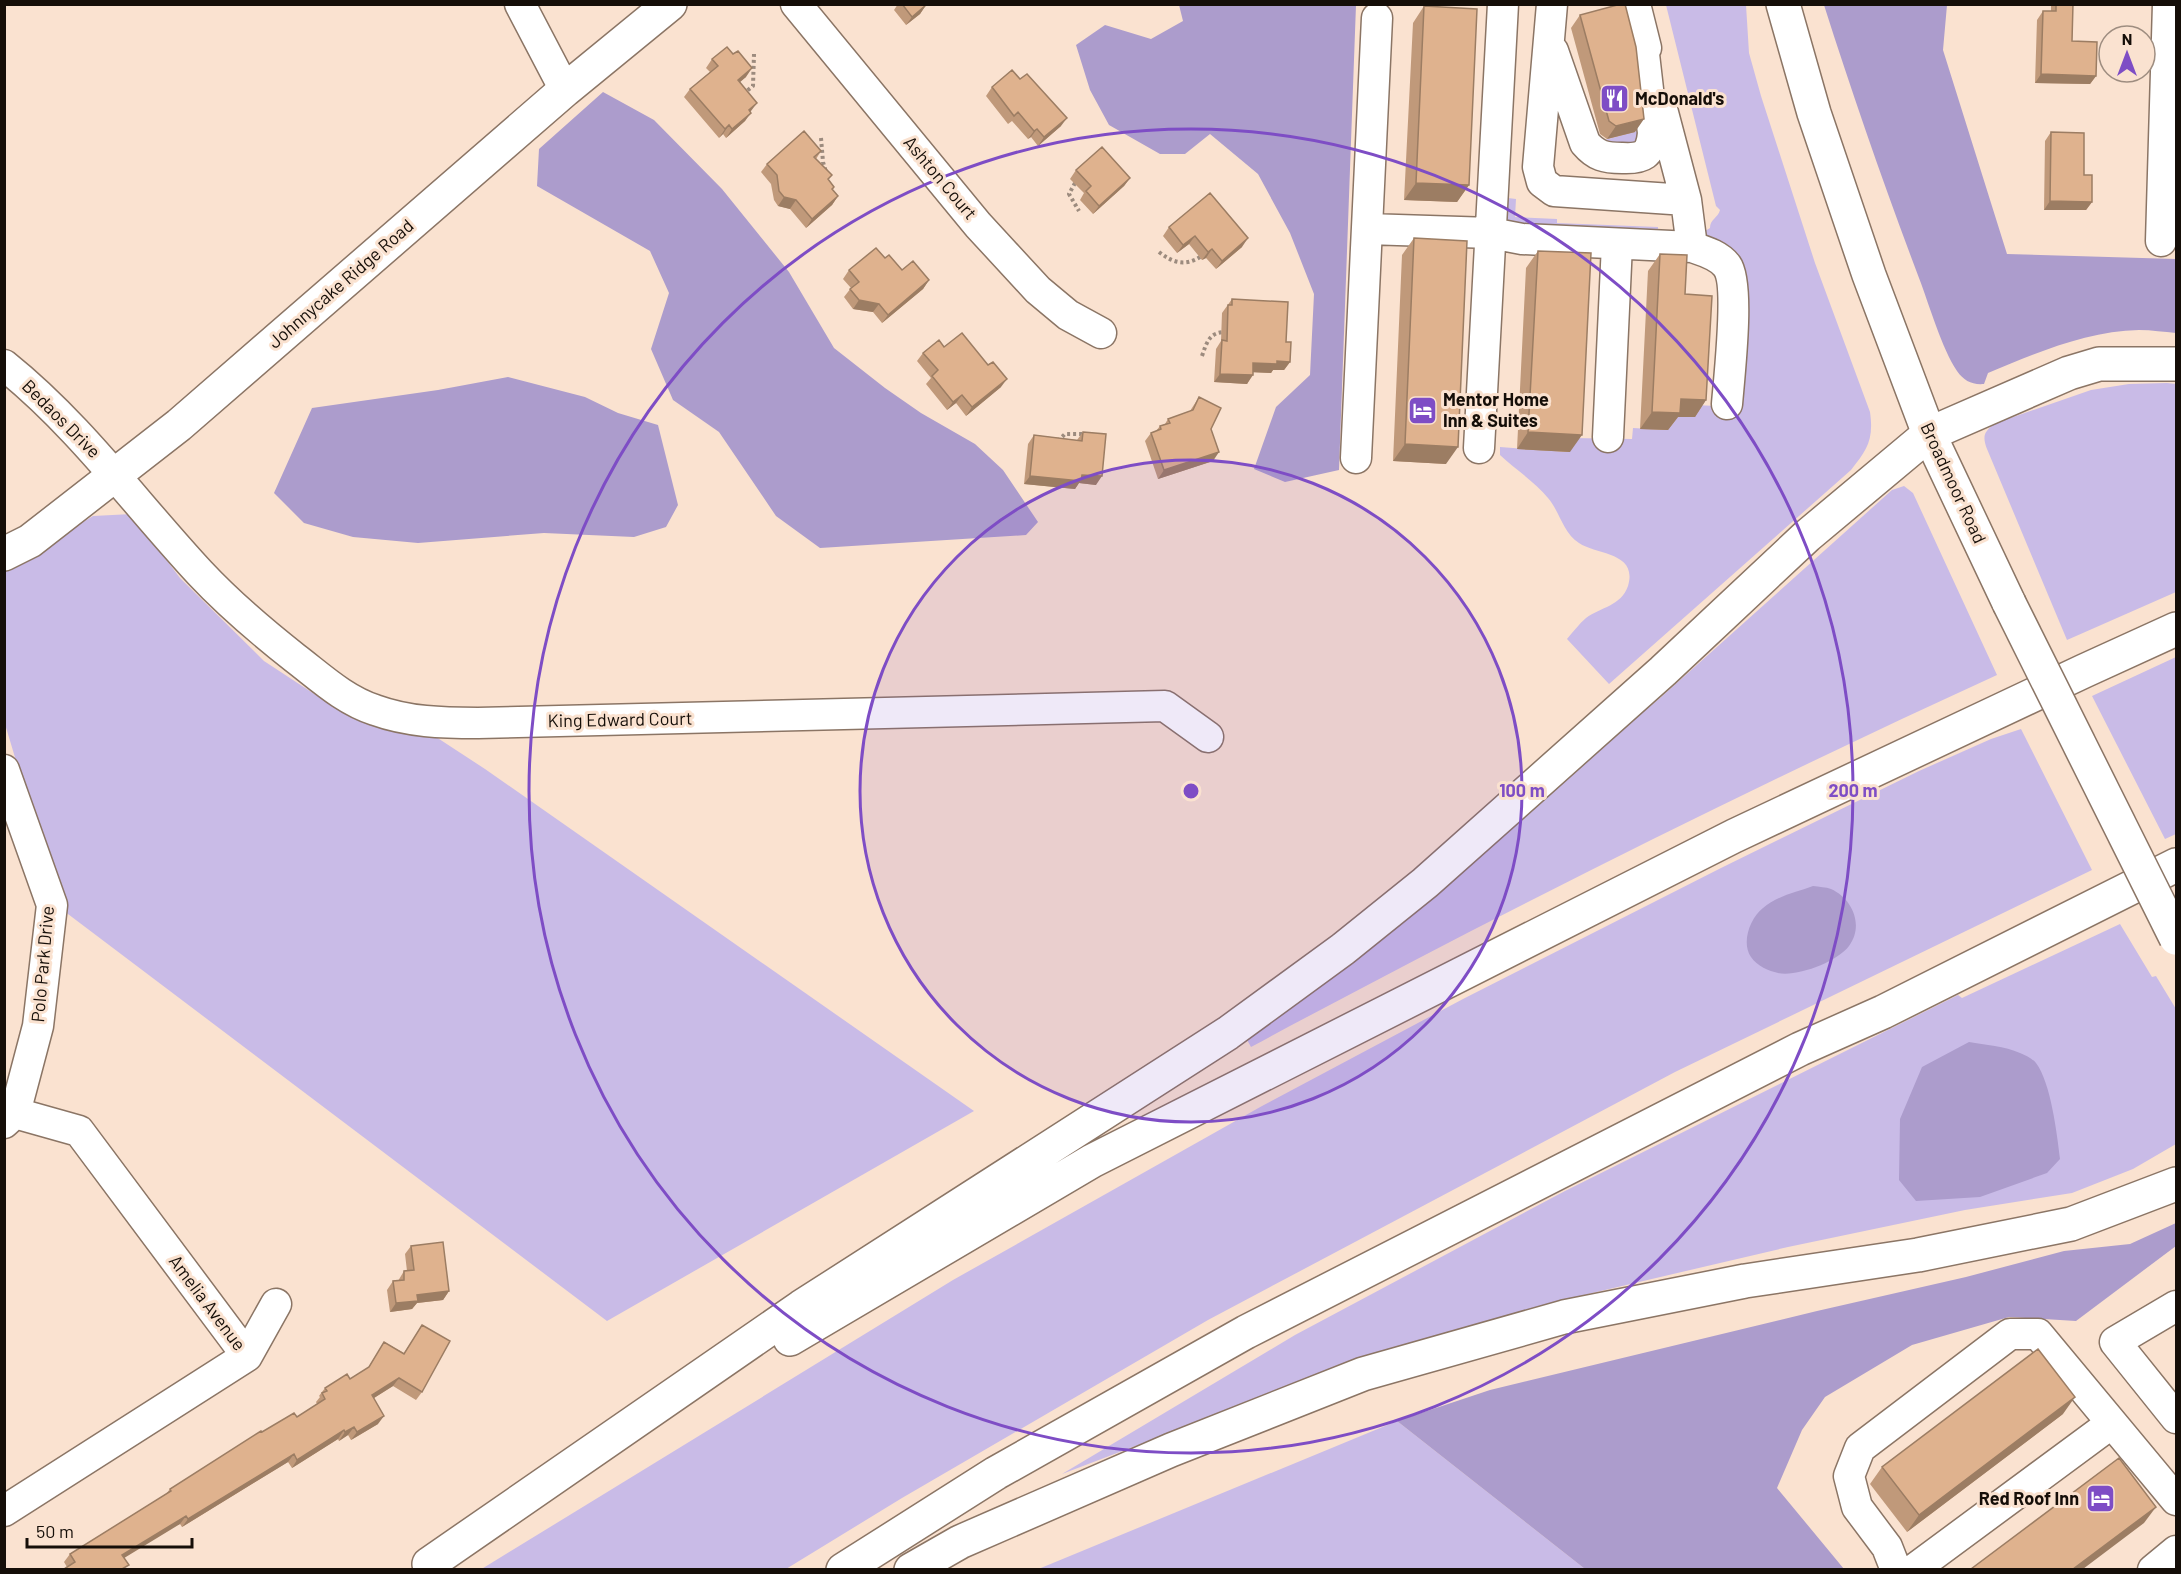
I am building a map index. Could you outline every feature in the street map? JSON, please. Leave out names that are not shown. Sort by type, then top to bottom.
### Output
[{"type":"main road","name":"Johnnycake Ridge Road","points":[[4,555],[30,541],[179,425],[565,90],[670,4]]},
{"type":"main road","name":"Broadmoor Road","points":[[1783,4],[1814,112],[1869,275],[1929,434],[2008,603],[2176,938]]},
{"type":"main road","points":[[425,1567],[801,1307],[1218,1039],[1293,987],[1425,883],[1663,670],[1807,536],[1929,434],[2069,373],[2099,364],[2176,364]]},
{"type":"main road","points":[[425,1567],[685,1401],[1092,1161],[1734,836],[2073,675],[2176,630]]},
{"type":"main road","points":[[843,1569],[996,1473],[1246,1332],[1800,1050],[1882,1012],[2176,865]]},
{"type":"main road","points":[[911,1569],[960,1542],[1171,1450],[1363,1374],[1564,1317],[1745,1281],[1918,1255],[2071,1224],[2176,1184]]},
{"type":"street","points":[[520,4],[565,90]]},
{"type":"street","name":"Ashton Court","points":[[796,4],[978,225],[1038,290],[1068,315],[1101,333]]},
{"type":"street","points":[[1479,448],[1503,4]]},
{"type":"street","points":[[1552,4],[1538,167],[1542,182],[1554,191],[1686,200]]},
{"type":"street","points":[[2161,241],[2168,4]]},
{"type":"street","points":[[1549,40],[1585,143],[1590,150],[1602,157],[1636,159],[1646,153],[1652,142],[1653,133],[1638,16]]},
{"type":"street","points":[[1638,16],[1686,200],[1692,247]]},
{"type":"street","points":[[1356,458],[1377,18]]},
{"type":"street","points":[[1367,229],[1491,233],[1522,239],[1692,247],[1713,254],[1728,267],[1733,287],[1727,404]]},
{"type":"street","points":[[1608,437],[1617,244]]},
{"type":"street","name":"Bedaos Drive","points":[[4,365],[41,395],[115,476]]},
{"type":"street","name":"King Edward Court","points":[[115,476],[201,574],[242,614],[338,692],[373,710],[401,717],[435,723],[478,723],[1165,706],[1208,737]]},
{"type":"street","name":"Polo Park Drive","points":[[4,770],[52,905],[38,1026],[10,1118]]},
{"type":"street","name":"Amelia Avenue","points":[[4,1511],[247,1356],[79,1131],[10,1118]]},
{"type":"street","points":[[247,1356],[276,1304]]},
{"type":"street","points":[[2176,1306],[2115,1342],[2176,1418]]},
{"type":"street","points":[[1896,1569],[1887,1547],[1857,1507],[1849,1476],[1860,1448],[2010,1334],[2038,1334],[2176,1500]]},
{"type":"street","points":[[1913,1569],[2112,1423]]},
{"type":"street","points":[[2153,1569],[2176,1551]]},
{"type":"path","points":[[739,98],[753,86],[754,54]]},
{"type":"path","points":[[821,138],[825,178]]},
{"type":"path","points":[[1075,183],[1069,194],[1079,211]]},
{"type":"path","points":[[1159,252],[1177,262],[1186,263],[1200,257]]},
{"type":"path","points":[[1202,356],[1211,336],[1227,332]]},
{"type":"path","points":[[1056,447],[1065,434],[1090,435]]},
{"type":"shaded area","points":[[1179,5],[1356,5],[1339,470],[1285,482],[1254,469],[1276,407],[1310,375],[1314,294],[1290,233],[1258,174],[1210,134],[1185,154],[1160,154],[1109,125],[1090,90],[1076,45],[1105,25],[1151,39],[1183,21]]},
{"type":"shaded area","points":[[1512,5],[1518,5],[1508,198],[1516,199],[1515,217],[1557,219],[1557,223],[1658,227],[1658,235],[1505,227]]},
{"type":"shaded area","points":[[1666,5],[1746,5],[1749,53],[1761,96],[1815,263],[1870,412],[1871,430],[1865,450],[1851,470],[1609,684],[1567,639],[1586,618],[1621,598],[1628,586],[1630,575],[1627,567],[1614,556],[1587,547],[1574,539],[1548,498],[1500,455],[1500,447],[1569,452],[1572,438],[1632,439],[1633,428],[1668,430],[1669,416],[1695,405],[1737,407],[1742,282],[1705,231],[1710,228],[1720,210],[1716,206]]},
{"type":"shaded area","points":[[1824,5],[1947,5],[1943,50],[2007,254],[2176,259],[2176,333],[2139,330],[2100,334],[2062,344],[1988,373],[1984,384],[1972,383],[1962,377],[1951,362],[1936,326]]},
{"type":"shaded area","points":[[603,92],[654,120],[722,189],[789,272],[834,348],[921,413],[975,444],[1003,470],[1038,522],[1026,535],[820,548],[776,516],[719,432],[673,400],[651,349],[669,293],[650,251],[537,186],[539,149]]},
{"type":"shaded area","points":[[1637,131],[1641,148],[1628,153],[1606,150],[1589,138],[1590,134],[1598,132],[1601,141]]},
{"type":"shaded area","points":[[508,377],[585,397],[618,413],[658,425],[678,505],[666,527],[634,537],[544,533],[418,543],[353,537],[304,523],[274,493],[312,408],[438,390]]},
{"type":"shaded area","points":[[2129,384],[2176,384],[2176,592],[2067,640],[1987,449],[1985,434],[1996,423],[2091,390]]},
{"type":"shaded area","points":[[1904,486],[1913,493],[1997,675],[1621,855],[1251,1047],[1246,1038],[1375,945],[1474,861],[1559,783],[1660,698],[1892,490]]},
{"type":"shaded area","points":[[132,514],[180,578],[264,661],[328,703],[401,732],[433,735],[974,1111],[607,1321],[60,908],[5,724],[4,571],[93,516]]},
{"type":"shaded area","points":[[2176,657],[2176,834],[2165,839],[2092,696]]},
{"type":"shaded area","points":[[2021,729],[2092,870],[1675,1072],[1208,1320],[902,1498],[786,1569],[480,1570],[953,1280],[1262,1106],[1463,999],[1721,868],[1919,771],[1991,739]]},
{"type":"shaded area","points":[[1813,886],[1831,889],[1845,899],[1850,906],[1856,922],[1856,930],[1849,946],[1836,958],[1826,963],[1795,973],[1778,973],[1760,965],[1751,957],[1747,945],[1748,931],[1758,912],[1774,900]]},
{"type":"shaded area","points":[[2120,924],[2152,977],[2156,976],[2176,1009],[2176,1144],[2133,1169],[2072,1193],[1965,1210],[1788,1247],[1588,1294],[1483,1324],[1209,1418],[1062,1474],[1295,1335],[1565,1191],[1958,995],[1962,998]]},
{"type":"shaded area","points":[[1969,1042],[2014,1051],[2029,1057],[2036,1063],[2046,1083],[2060,1159],[2047,1173],[1980,1197],[1916,1201],[1899,1180],[1900,1119],[1922,1067]]},
{"type":"shaded area","points":[[2176,1223],[2176,1246],[2076,1321],[2009,1317],[1912,1345],[1825,1397],[1802,1430],[1777,1488],[1844,1569],[1585,1569],[1397,1421],[1490,1390],[1966,1277],[2064,1251],[2130,1244]]},
{"type":"shaded area","points":[[1397,1421],[1585,1569],[1036,1570]]},
{"type":"building","points":[[902,4],[925,4],[926,5],[912,17]]},
{"type":"building","name":"McDonald's","points":[[1625,4],[1636,47],[1644,119],[1616,126],[1609,121],[1580,15]]},
{"type":"building","points":[[2056,4],[2073,4],[2072,41],[2097,42],[2096,76],[2041,74],[2043,11],[2056,11]]},
{"type":"building","points":[[1424,6],[1477,9],[1469,185],[1416,183]]},
{"type":"building","points":[[727,47],[733,54],[738,51],[752,68],[738,80],[757,103],[749,110],[751,113],[732,129],[729,125],[725,129],[690,89],[718,66],[712,59]]},
{"type":"building","points":[[1012,70],[1020,79],[1027,74],[1067,118],[1044,137],[1037,129],[1034,131],[1018,112],[1014,116],[992,87]]},
{"type":"building","points":[[804,131],[821,151],[814,157],[832,175],[828,179],[838,196],[812,219],[796,200],[784,197],[779,191],[777,175],[767,164]]},
{"type":"building","points":[[2051,132],[2084,133],[2084,175],[2092,175],[2092,202],[2050,201]]},
{"type":"building","points":[[1102,147],[1130,178],[1099,206],[1086,191],[1091,186],[1076,170]]},
{"type":"building","points":[[1210,193],[1248,238],[1222,261],[1212,249],[1208,252],[1195,236],[1183,245],[1169,227]]},
{"type":"building","name":"Mentor Home Inn & Suites","points":[[1414,238],[1467,241],[1458,447],[1405,444]]},
{"type":"building","points":[[876,248],[885,258],[889,255],[902,270],[913,261],[929,280],[888,315],[879,304],[859,300],[850,289],[859,282],[849,270]]},
{"type":"building","name":"Mentor Home Inn & Suites","points":[[1538,251],[1591,253],[1582,435],[1528,432]]},
{"type":"building","points":[[1660,254],[1687,255],[1685,294],[1712,296],[1706,400],[1681,399],[1680,413],[1652,412]]},
{"type":"building","points":[[1232,299],[1288,302],[1286,342],[1291,342],[1290,362],[1253,363],[1253,375],[1220,374],[1222,340],[1227,341],[1228,305],[1232,305]]},
{"type":"building","points":[[962,333],[988,365],[993,362],[1007,379],[972,407],[962,395],[953,402],[932,376],[938,370],[923,353],[939,340],[944,347]]},
{"type":"building","points":[[1199,397],[1221,408],[1211,429],[1219,452],[1164,470],[1151,433],[1161,429],[1160,426],[1170,423],[1168,419],[1193,410]]},
{"type":"building","points":[[1083,432],[1106,434],[1102,476],[1082,475],[1081,481],[1030,476],[1034,435],[1082,441]]},
{"type":"building","points":[[443,1242],[449,1291],[417,1295],[418,1301],[396,1303],[393,1281],[404,1280],[404,1271],[414,1270],[411,1246]]},
{"type":"building","points":[[422,1325],[450,1341],[422,1392],[399,1378],[372,1395],[384,1416],[357,1432],[354,1427],[345,1432],[344,1430],[297,1460],[294,1454],[188,1519],[186,1516],[122,1555],[129,1565],[122,1569],[64,1569],[75,1562],[70,1554],[261,1431],[294,1413],[297,1417],[325,1399],[322,1393],[327,1391],[325,1388],[347,1374],[350,1379],[369,1367],[384,1342],[404,1354]]},
{"type":"building","points":[[2038,1349],[2075,1397],[1919,1515],[1882,1467]]},
{"type":"building","name":"Red Roof Inn","points":[[2119,1458],[2156,1507],[2073,1569],[1971,1569]]},
{"type":"place","name":"McDonald's","points":[[1614,99]]},
{"type":"place","name":"Mentor Home Inn & Suites","points":[[1422,410]]},
{"type":"place","name":"Red Roof Inn","points":[[2100,1499]]}]
